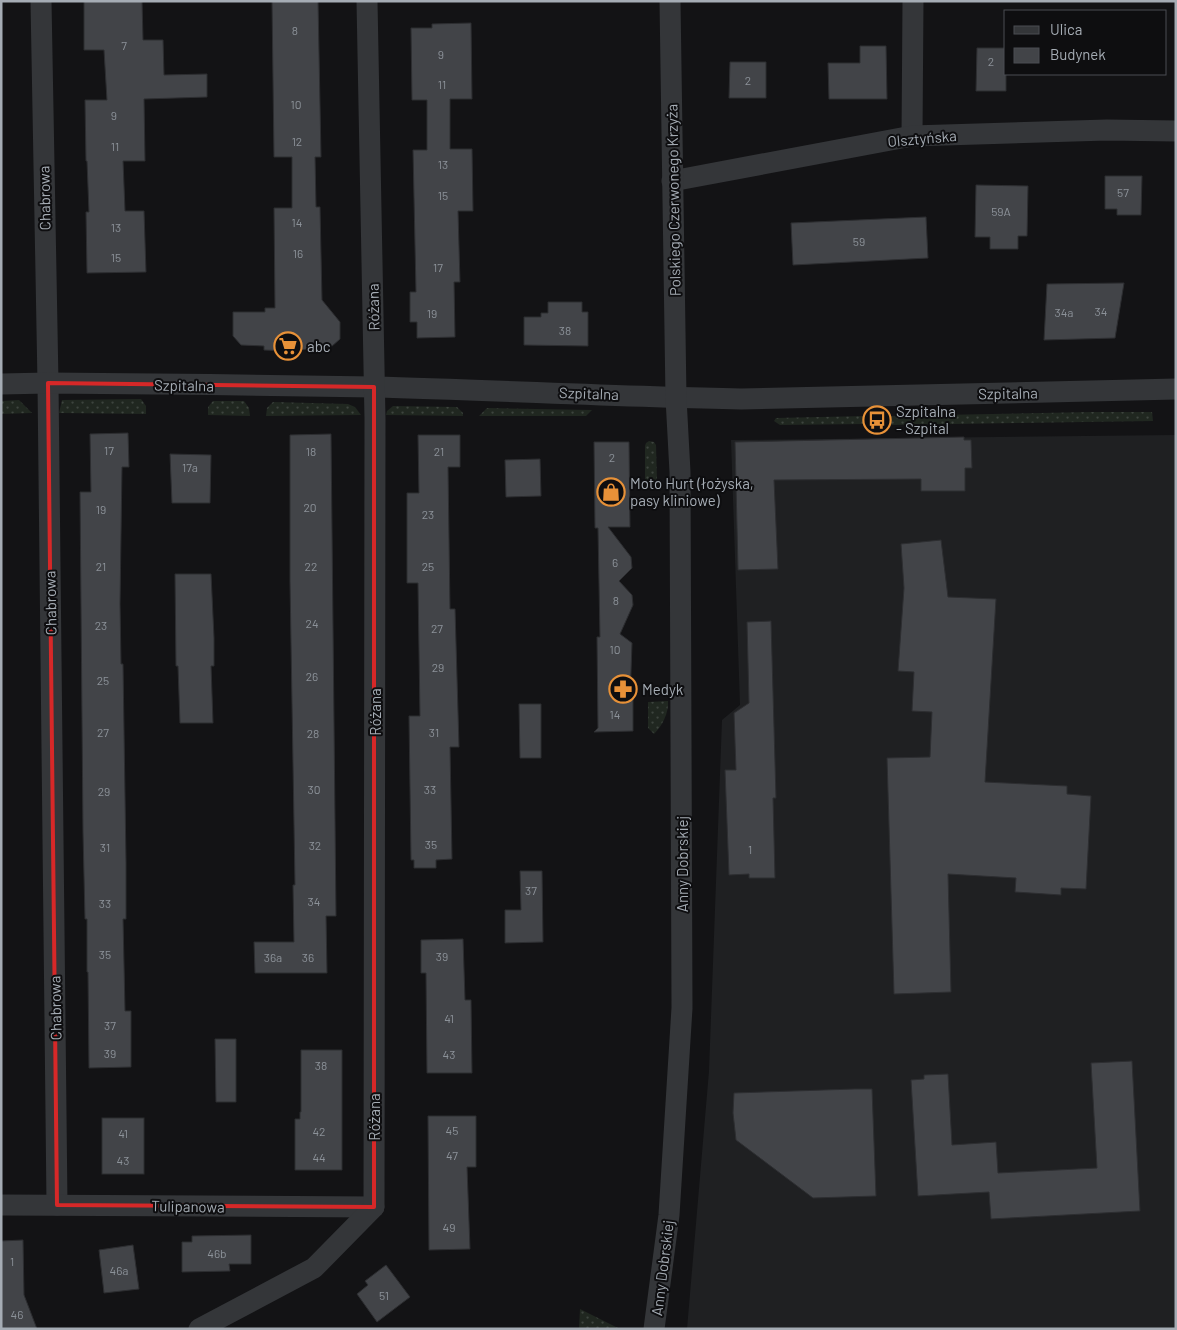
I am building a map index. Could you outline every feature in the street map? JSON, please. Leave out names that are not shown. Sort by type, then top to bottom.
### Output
[{"type":"street","name":"Chabrowa","points":[[41,1],[48,383],[57,1205]]},
{"type":"street","name":"Różana","points":[[367,1],[374,387],[374,1208]]},
{"type":"street","name":"Polskiego Czerwonego Krzyża","points":[[670,1],[676,398]]},
{"type":"street","points":[[912,136],[913,1]]},
{"type":"street","name":"Olsztyńska","points":[[672,181],[912,136],[1107,130],[1176,132]]},
{"type":"street","name":"Szpitalna","points":[[1,384],[374,387],[741,399],[1176,389]]},
{"type":"street","name":"Anny Dobrskiej","points":[[654,1329],[669,1215],[682,1008],[680,472],[676,398]]},
{"type":"street","name":"Tulipanowa","points":[[1,1205],[374,1208]]},
{"type":"street","points":[[199,1329],[314,1268],[374,1208]]},
{"type":"highlighted area","points":[[48,383],[374,387],[374,1207],[57,1205]]},
{"type":"shaded area","points":[[141,399],[146,406],[146,414],[59,413],[62,400]]},
{"type":"shaded area","points":[[19,400],[32,413],[1,414],[1,401]]},
{"type":"shaded area","points":[[213,401],[244,401],[249,408],[250,416],[208,415],[208,407]]},
{"type":"shaded area","points":[[273,402],[348,404],[355,407],[361,415],[266,416],[267,408]]},
{"type":"shaded area","points":[[393,406],[457,407],[463,413],[463,416],[386,415],[387,411]]},
{"type":"shaded area","points":[[487,408],[592,410],[586,416],[479,416]]},
{"type":"shaded area","points":[[1152,412],[1153,421],[889,425],[889,416]]},
{"type":"shaded area","points":[[866,416],[866,424],[780,425],[774,421],[776,418]]},
{"type":"shaded area","points":[[1176,435],[1176,1329],[687,1329],[709,1071],[722,720],[740,705],[731,440]]},
{"type":"shaded area","points":[[649,441],[654,442],[656,445],[657,481],[656,485],[652,488],[647,487],[645,483],[645,446]]},
{"type":"shaded area","points":[[668,701],[664,719],[654,734],[648,728],[648,702]]},
{"type":"shaded area","points":[[580,1309],[620,1329],[579,1329]]},
{"type":"building","points":[[84,1],[142,1],[143,40],[163,40],[164,75],[207,74],[207,97],[144,99],[145,161],[123,161],[125,211],[144,211],[146,272],[87,273],[86,212],[89,212],[85,100],[107,100],[104,50],[84,50]]},
{"type":"building","points":[[272,1],[318,1],[321,157],[315,157],[316,207],[320,207],[322,300],[340,322],[340,339],[331,347],[289,351],[264,350],[264,346],[241,345],[233,336],[233,312],[265,312],[265,308],[275,308],[274,208],[292,208],[292,157],[274,157]]},
{"type":"building","points":[[471,23],[472,99],[450,99],[450,149],[472,149],[473,211],[458,211],[460,282],[454,282],[455,337],[417,338],[417,322],[410,322],[410,292],[416,292],[413,150],[427,150],[427,100],[412,100],[411,28],[432,28],[432,24]]},
{"type":"building","points":[[860,46],[886,46],[887,99],[829,99],[828,63],[860,63]]},
{"type":"building","points":[[977,48],[1004,48],[1006,91],[976,91]]},
{"type":"building","points":[[730,62],[766,62],[766,98],[729,98]]},
{"type":"building","points":[[1105,176],[1142,176],[1141,215],[1117,215],[1117,209],[1105,209]]},
{"type":"building","points":[[976,185],[1028,186],[1027,236],[1018,236],[1018,249],[990,249],[990,237],[975,237]]},
{"type":"building","points":[[926,217],[928,258],[793,265],[791,223]]},
{"type":"building","points":[[1124,283],[1115,338],[1044,340],[1047,284]]},
{"type":"building","points":[[548,302],[582,302],[582,312],[588,312],[588,346],[524,345],[524,317],[541,317],[541,313],[548,313]]},
{"type":"building","points":[[128,433],[129,467],[122,467],[120,604],[121,664],[123,664],[126,862],[126,919],[123,919],[125,1011],[131,1011],[131,1067],[89,1068],[87,919],[85,919],[83,832],[80,492],[91,492],[90,434]]},
{"type":"building","points":[[331,434],[336,916],[326,916],[327,973],[255,973],[254,942],[294,942],[290,435]]},
{"type":"building","points":[[418,435],[460,435],[460,467],[448,467],[450,609],[455,609],[459,747],[450,747],[452,859],[436,860],[436,868],[414,868],[414,860],[411,860],[409,716],[420,716],[418,583],[407,583],[407,493],[419,493]]},
{"type":"building","points":[[964,437],[964,440],[971,440],[972,468],[965,468],[965,491],[921,491],[921,479],[774,480],[778,569],[738,570],[735,442]]},
{"type":"building","points":[[594,442],[629,442],[630,527],[608,527],[631,557],[632,568],[619,581],[632,595],[633,605],[620,634],[632,643],[630,699],[633,697],[633,731],[594,732],[598,728],[597,637],[600,637],[598,528],[595,528]]},
{"type":"building","points":[[170,454],[211,455],[210,503],[172,503]]},
{"type":"building","points":[[540,459],[541,496],[506,497],[505,460]]},
{"type":"building","points":[[941,540],[948,597],[996,599],[985,782],[1067,786],[1067,794],[1091,796],[1086,889],[1061,888],[1061,895],[1015,892],[1016,878],[948,874],[951,992],[894,994],[887,758],[930,757],[932,712],[912,711],[914,672],[898,671],[904,588],[901,544]]},
{"type":"building","points":[[175,574],[211,574],[214,638],[214,666],[211,666],[213,723],[180,723],[178,666],[176,666]]},
{"type":"building","points":[[771,621],[776,798],[773,798],[775,878],[749,878],[749,874],[729,875],[725,770],[736,770],[734,713],[749,703],[747,622]]},
{"type":"building","points":[[519,704],[541,704],[541,758],[520,758]]},
{"type":"building","points":[[520,871],[542,871],[543,942],[505,943],[505,910],[521,910]]},
{"type":"building","points":[[463,939],[465,1000],[471,1000],[472,1073],[427,1073],[426,973],[421,973],[421,940]]},
{"type":"building","points":[[215,1039],[236,1039],[236,1102],[216,1102]]},
{"type":"building","points":[[301,1050],[342,1050],[342,1170],[295,1170],[295,1119],[300,1119],[301,1112]]},
{"type":"building","points":[[1132,1061],[1140,1211],[991,1219],[989,1192],[918,1196],[911,1080],[924,1079],[924,1075],[948,1074],[952,1145],[996,1142],[998,1173],[1097,1168],[1091,1063]]},
{"type":"building","points":[[872,1089],[876,1196],[813,1198],[736,1140],[733,1113],[734,1093]]},
{"type":"building","points":[[428,1116],[476,1116],[476,1167],[467,1167],[470,1249],[429,1250]]},
{"type":"building","points":[[102,1118],[144,1118],[144,1174],[102,1174]]},
{"type":"building","points":[[251,1235],[251,1264],[229,1264],[230,1271],[182,1272],[182,1242],[192,1242],[192,1236]]},
{"type":"building","points":[[23,1240],[24,1295],[37,1329],[1,1329],[1,1241]]},
{"type":"building","points":[[133,1245],[139,1289],[104,1293],[99,1250]]},
{"type":"building","points":[[386,1265],[410,1297],[377,1322],[357,1294],[368,1285],[365,1281]]},
{"type":"place","name":"abc","points":[[288,346]]},
{"type":"place","name":"Szpitalna - Szpital","points":[[877,420]]},
{"type":"place","name":"Moto Hurt (łożyska, pasy kliniowe)","points":[[611,492]]},
{"type":"place","name":"Medyk","points":[[623,689]]}]
